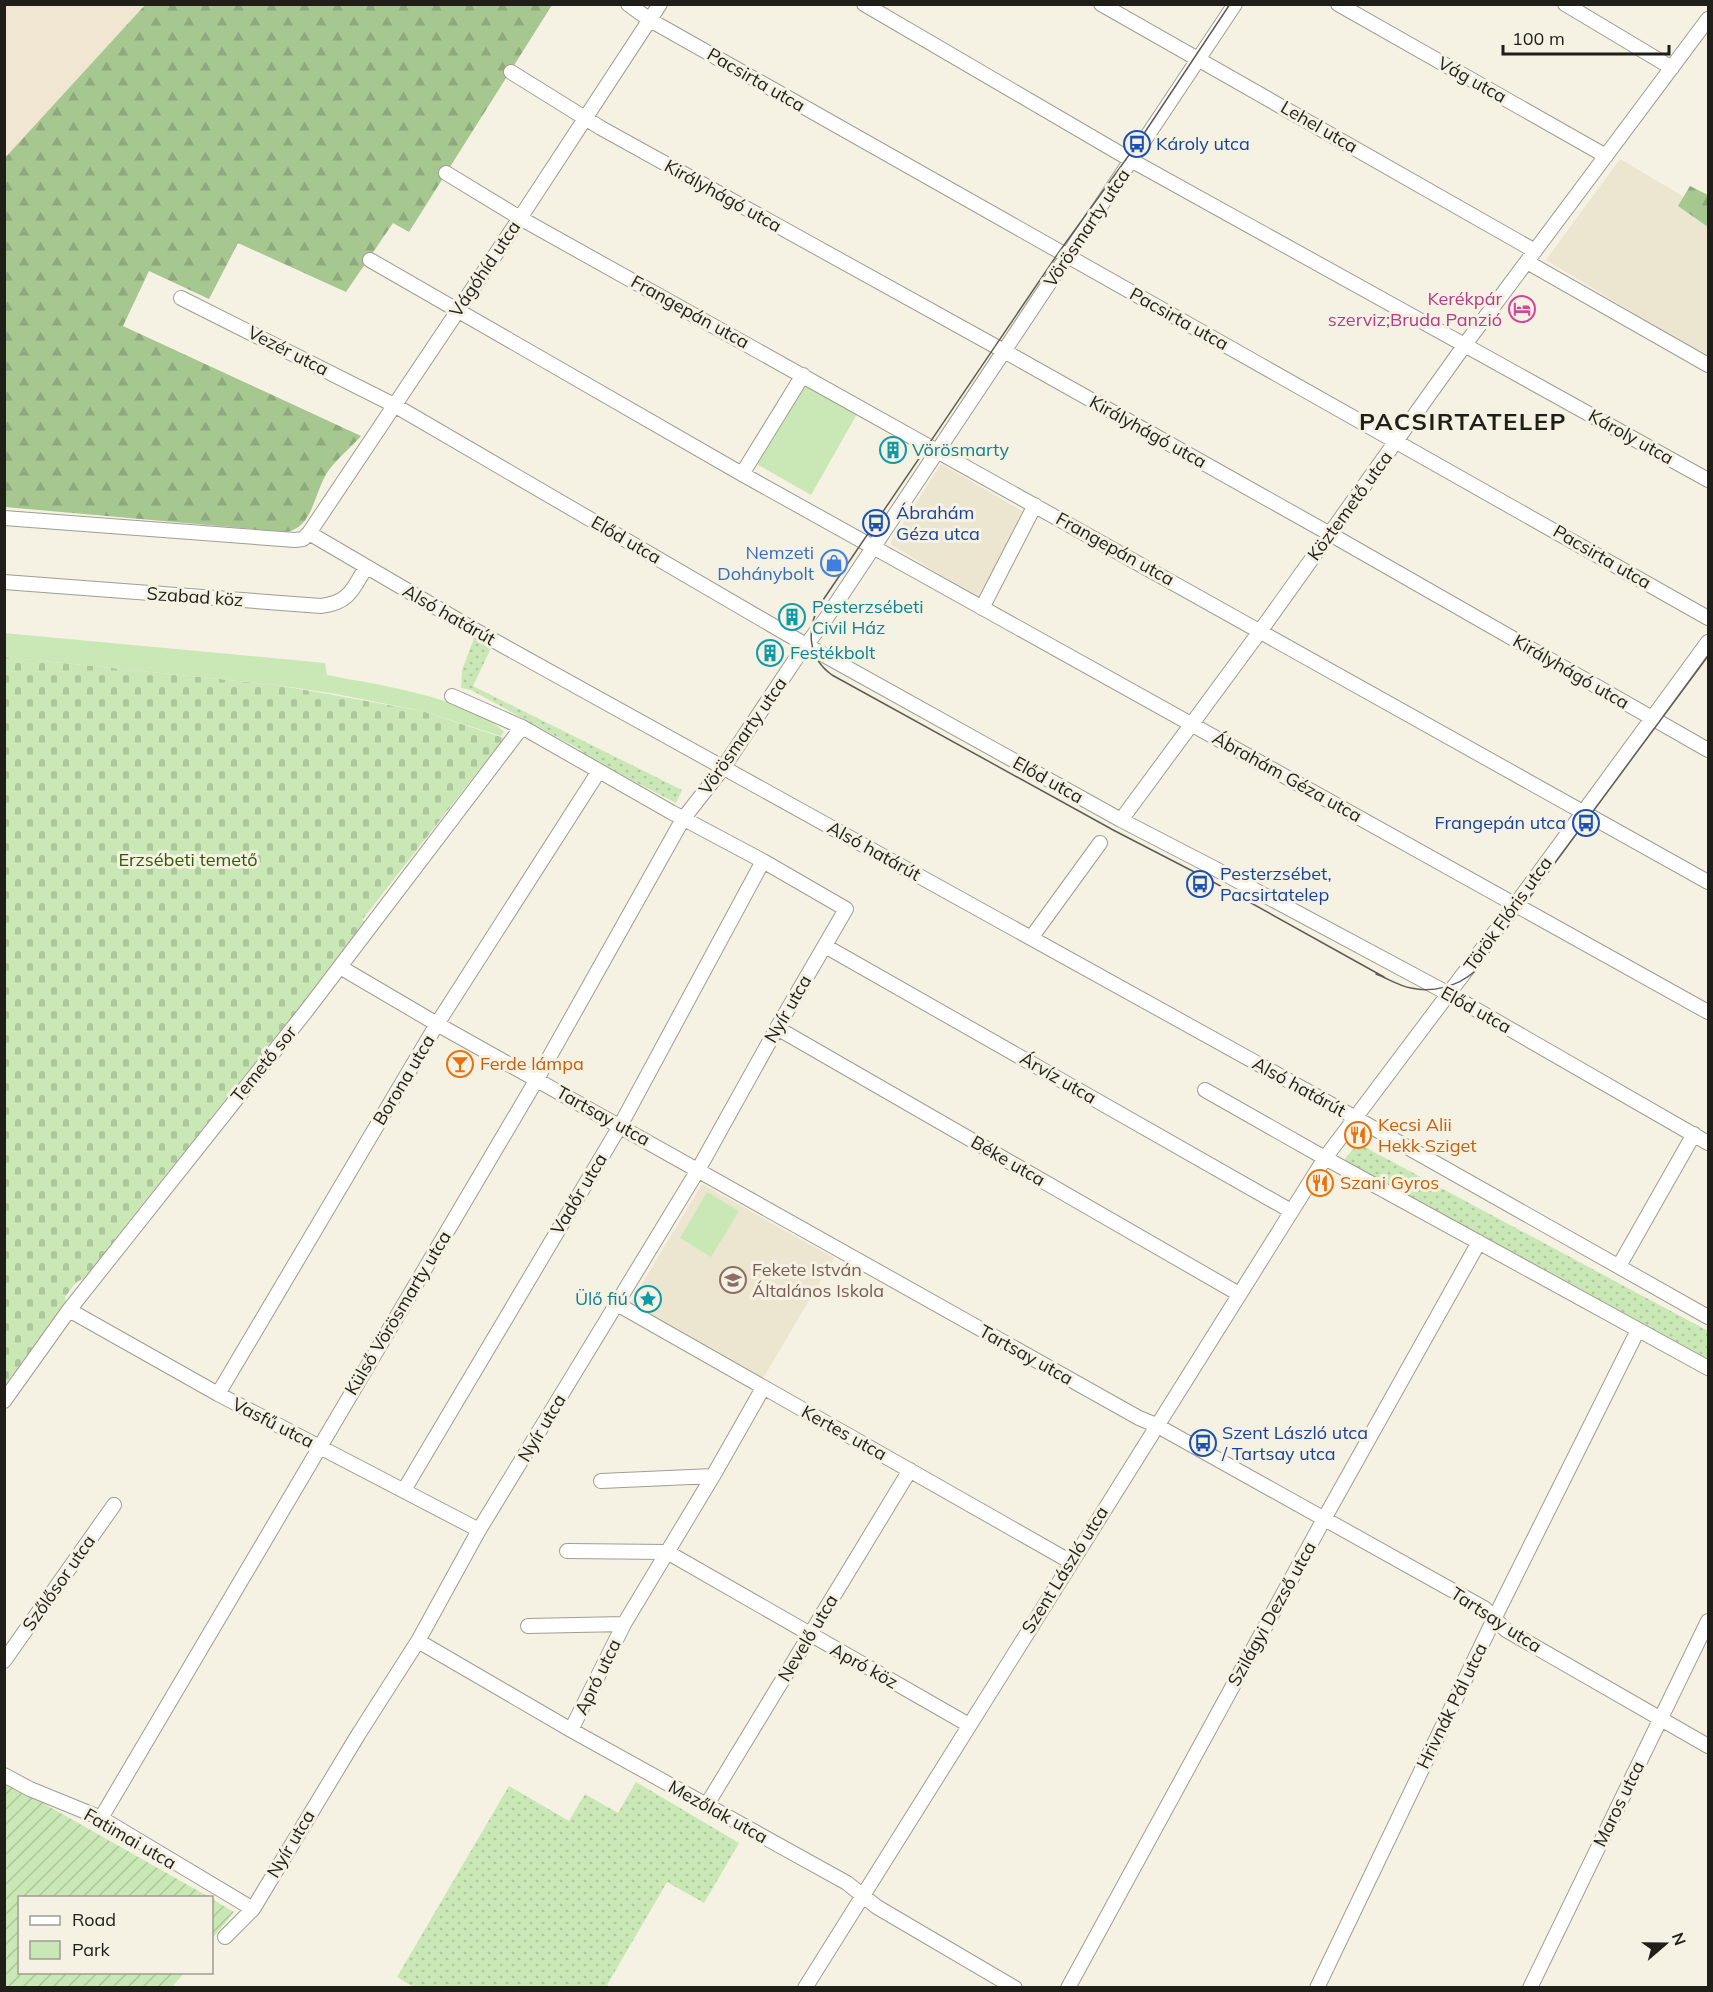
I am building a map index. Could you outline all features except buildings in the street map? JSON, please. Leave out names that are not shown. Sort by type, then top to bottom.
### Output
[{"type":"street","name":"Pacsirta utca","points":[[628,4],[650,20],[1708,618]]},
{"type":"street","name":"Vágóhíd utca","points":[[309,533],[660,4]]},
{"type":"street","name":"Károly utca","points":[[864,4],[1132,160],[1708,480]]},
{"type":"street","name":"Lehel utca","points":[[1101,4],[1199,59],[1531,256],[1708,365]]},
{"type":"street","name":"Vörösmarty utca","points":[[693,806],[723,768],[873,547],[1235,4]]},
{"type":"street","name":"Vág utca","points":[[1338,4],[1606,156]]},
{"type":"street","points":[[1564,4],[1672,68]]},
{"type":"street","name":"Köztemető utca","points":[[1121,820],[1531,256],[1672,68],[1703,36],[1708,19]]},
{"type":"street","name":"Királyhágó utca","points":[[511,72],[585,119],[1330,534],[1708,750]]},
{"type":"street","name":"Frangepán utca","points":[[446,173],[520,218],[1261,630],[1708,882]]},
{"type":"street","name":"Ábrahám Géza utca","points":[[370,260],[742,474],[1708,1012]]},
{"type":"street","name":"Vezér utca","points":[[181,298],[394,405]]},
{"type":"street","points":[[742,474],[803,375]]},
{"type":"street","name":"Előd utca","points":[[394,405],[806,645],[1121,820],[1449,994],[1708,1143]]},
{"type":"street","points":[[982,608],[1035,505]]},
{"type":"street","points":[[4,518],[295,540],[309,533]]},
{"type":"street","name":"Alsó határút","points":[[309,533],[723,768],[1708,1317]]},
{"type":"street","name":"Szabad köz","points":[[4,582],[321,606],[333,605],[345,600],[366,567]]},
{"type":"street","name":"Török Flóris utca","points":[[1326,1156],[1516,904],[1708,642]]},
{"type":"street","points":[[452,696],[522,727],[683,819],[763,861]]},
{"type":"street","name":"Temető sor","points":[[4,1401],[69,1310],[340,967],[522,727]]},
{"type":"street","name":"Borona utca","points":[[218,1394],[437,1024],[599,771]]},
{"type":"street","name":"Külső Vörösmarty utca","points":[[101,1818],[537,1079],[683,819],[693,806]]},
{"type":"street","points":[[1031,938],[1100,843]]},
{"type":"street","name":"Nyír utca","points":[[225,1937],[253,1909],[417,1641],[479,1530],[698,1170],[846,909],[763,861]]},
{"type":"street","name":"Vadőr utca","points":[[405,1490],[620,1126],[763,861]]},
{"type":"street","name":"Árvíz utca","points":[[825,946],[1291,1211]]},
{"type":"street","name":"Tartsay utca","points":[[340,967],[437,1024],[1139,1418],[1156,1425],[1484,1608],[1506,1630],[1708,1746]]},
{"type":"street","name":"Béke utca","points":[[777,1028],[1239,1294]]},
{"type":"street","points":[[1205,1090],[1708,1368]]},
{"type":"street","points":[[1619,1266],[1694,1134]]},
{"type":"street","name":"Szent László utca","points":[[805,1988],[1326,1156]]},
{"type":"street","name":"Szilágyi Dezső utca","points":[[1068,1988],[1324,1519],[1479,1242]]},
{"type":"street","name":"Kertes utca","points":[[617,1304],[1071,1562]]},
{"type":"street","name":"Vasfű utca","points":[[69,1310],[218,1394],[479,1530]]},
{"type":"street","name":"Hrivnák Pál utca","points":[[1317,1988],[1494,1618],[1638,1330]]},
{"type":"street","name":"Apró utca","points":[[571,1730],[624,1624],[763,1388]]},
{"type":"street","name":"Nevelő utca","points":[[706,1806],[910,1470]]},
{"type":"street","points":[[601,1480],[713,1476]]},
{"type":"street","name":"Szőlősor utca","points":[[4,1661],[114,1505]]},
{"type":"street","points":[[567,1551],[666,1552]]},
{"type":"street","name":"Apró köz","points":[[666,1552],[969,1725]]},
{"type":"street","name":"Maros utca","points":[[1530,1988],[1708,1621]]},
{"type":"street","name":"Apró utca","points":[[528,1626],[624,1624]]},
{"type":"street","name":"Mezőlak utca","points":[[417,1641],[706,1806],[847,1883],[877,1906],[1015,1988]]},
{"type":"street","name":"Fatimai utca","points":[[4,1775],[30,1789],[101,1818],[253,1909]]},
{"type":"shaded area","points":[[5,5],[145,5],[5,159]]},
{"type":"shaded area","points":[[1620,159],[1708,211],[1708,358],[1546,260]]},
{"type":"shaded area","points":[[941,464],[1026,513],[980,599],[892,545],[891,542]]},
{"type":"shaded area","name":"Fekete István Általános Iskola","points":[[702,1184],[834,1258],[761,1382],[631,1302]]},
{"type":"green space","points":[[145,5],[552,5],[409,232],[393,223],[346,292],[238,243],[209,299],[149,271],[123,326],[361,436],[329,470],[308,516],[295,529],[286,532],[5,507],[4,159]]},
{"type":"green space","points":[[1690,186],[1708,195],[1708,227],[1678,206]]},
{"type":"green space","points":[[801,382],[857,414],[811,495],[755,463]]},
{"type":"green space","points":[[4,633],[325,663],[327,675],[395,688],[446,701],[489,720],[504,732],[501,736],[422,711],[277,685],[5,657]]},
{"type":"green space","points":[[475,636],[492,646],[473,686],[682,790],[676,803],[587,757],[579,749],[471,690],[461,688],[462,670]]},
{"type":"green space","name":"Erzsébeti temető","points":[[5,657],[277,685],[422,711],[504,738],[362,920],[369,926],[126,1225],[88,1280],[81,1280],[72,1287],[65,1297],[66,1303],[5,1389]]},
{"type":"green space","points":[[1361,1145],[1708,1331],[1708,1366],[1346,1167],[1345,1159],[1353,1149]]},
{"type":"green space","points":[[707,1192],[739,1211],[711,1257],[680,1238]]},
{"type":"green space","points":[[4,1781],[207,1896],[18,1896],[18,1974],[183,1974],[172,1987],[5,1987]]},
{"type":"green space","points":[[636,1782],[739,1843],[704,1903],[667,1882],[607,1985],[610,1987],[415,1988],[397,1977],[509,1786],[569,1821],[585,1794],[618,1813]]},
{"type":"green space","points":[[213,1900],[234,1912],[213,1938]]},
{"type":"tram line","points":[[1230,4],[1137,144],[1059,252],[821,603],[813,622],[812,642],[818,660],[832,675],[1384,977]]},
{"type":"tram line","points":[[1376,974],[1407,987],[1428,990],[1453,985],[1474,972],[1708,656]]},
{"type":"place","name":"Károly utca","points":[[1137,144]]},
{"type":"place","name":"Kerékpár szerviz;Bruda Panzió","points":[[1522,309]]},
{"type":"place","name":"Vörösmarty","points":[[893,450]]},
{"type":"place","name":"Ábrahám Géza utca","points":[[876,523]]},
{"type":"place","name":"Nemzeti Dohánybolt","points":[[834,563]]},
{"type":"place","name":"Pesterzsébeti Civil Ház","points":[[792,617]]},
{"type":"place","name":"Festékbolt","points":[[770,653]]},
{"type":"place","name":"Frangepán utca","points":[[1586,823]]},
{"type":"place","name":"Pesterzsébet, Pacsirtatelep","points":[[1200,884]]},
{"type":"place","name":"Ferde lámpa","points":[[460,1064]]},
{"type":"place","name":"Kecsi Alii Hekk Sziget","points":[[1358,1135]]},
{"type":"place","name":"Szani Gyros","points":[[1320,1183]]},
{"type":"place","name":"Fekete István Általános Iskola","points":[[733,1280]]},
{"type":"place","name":"Ülő fiú","points":[[648,1299]]},
{"type":"place","name":"Szent László utca / Tartsay utca","points":[[1203,1443]]},
{"type":"district","name":"PACSIRTATELEP","points":[[1463,422]]}]
